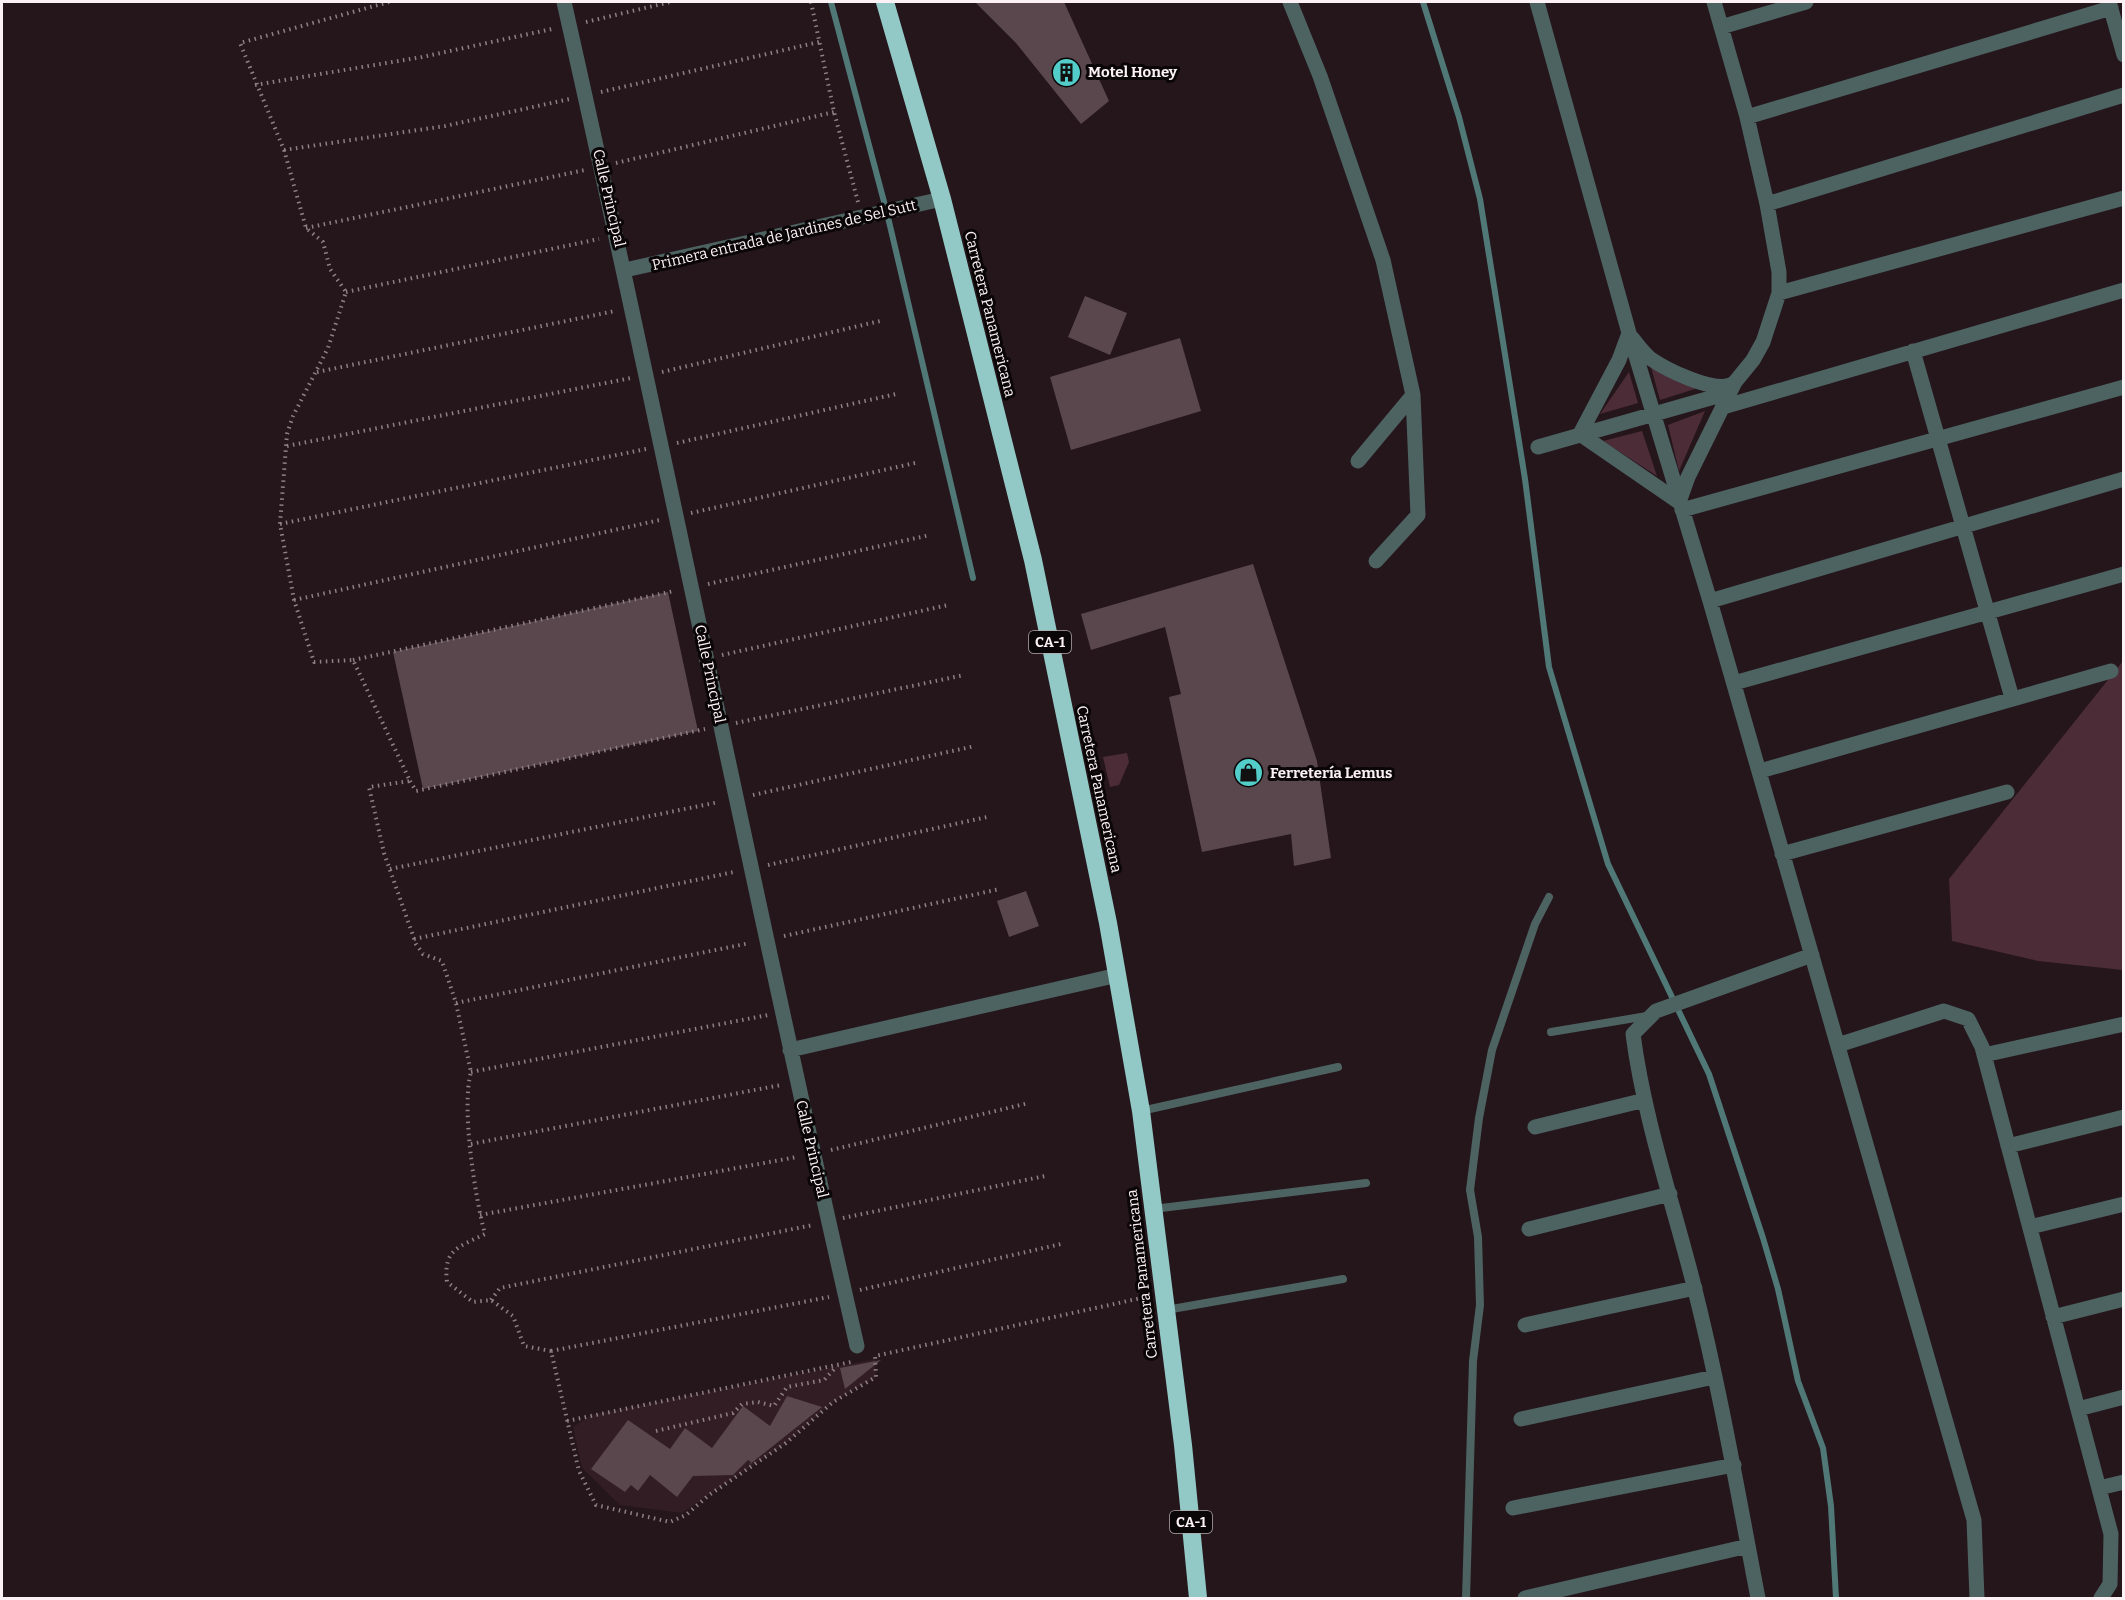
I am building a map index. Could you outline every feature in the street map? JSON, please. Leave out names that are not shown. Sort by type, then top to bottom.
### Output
[{"type":"highway","name":"Carretera Panamericana","points":[[885,2],[942,200],[1033,560],[1118,975],[1141,1111],[1163,1302],[1183,1445],[1198,1599]]},
{"type":"street","name":"Calle Principal","points":[[564,2],[625,270],[766,940],[857,1346]]},
{"type":"street","points":[[1290,2],[1320,76],[1383,260],[1413,395],[1418,514],[1376,561]]},
{"type":"street","points":[[1537,2],[1652,413],[1760,771],[1974,1520],[1977,1599]]},
{"type":"street","points":[[1680,506],[1688,477],[1735,382],[1753,360],[1763,342],[1779,293],[1776,250],[1767,204],[1747,117],[1714,2]]},
{"type":"street","points":[[1721,27],[1806,2]]},
{"type":"street","points":[[1747,117],[2110,5],[2124,55]]},
{"type":"street","points":[[1767,204],[2124,95]]},
{"type":"street","points":[[1779,293],[2124,198]]},
{"type":"street","name":"Primera entrada de Jardines de Sel Sutt","points":[[625,270],[942,200]]},
{"type":"street","points":[[1723,408],[2124,290]]},
{"type":"street","points":[[1629,333],[1649,358],[1675,371],[1721,388],[1735,382]]},
{"type":"street","points":[[1580,434],[1619,360],[1629,333]]},
{"type":"street","points":[[1913,351],[2012,698]]},
{"type":"street","points":[[1538,447],[1714,397],[1735,382]]},
{"type":"street","points":[[1680,506],[2124,387]]},
{"type":"street","points":[[1358,461],[1413,395]]},
{"type":"street","points":[[1580,434],[1680,506]]},
{"type":"street","points":[[1710,601],[2124,479]]},
{"type":"street","points":[[1734,682],[2124,574]]},
{"type":"street","points":[[1760,771],[2111,671]]},
{"type":"street","points":[[1782,854],[2007,792]]},
{"type":"street","points":[[1758,1599],[1734,1465],[1695,1288],[1638,1075],[1633,1034],[1653,1014],[1812,955]]},
{"type":"street","points":[[790,1050],[1118,975]]},
{"type":"street","points":[[1838,1045],[1944,1011],[1968,1019],[1984,1055],[2111,1534],[2117,1582],[2102,1599]]},
{"type":"street","points":[[1984,1055],[2124,1024]]},
{"type":"street","points":[[1535,1127],[1645,1100]]},
{"type":"street","points":[[2008,1146],[2124,1117]]},
{"type":"street","points":[[1529,1229],[1670,1194]]},
{"type":"street","points":[[2030,1227],[2124,1204]]},
{"type":"street","points":[[1526,1326],[1695,1288]]},
{"type":"street","points":[[2053,1317],[2124,1299]]},
{"type":"street","points":[[1521,1419],[1714,1377]]},
{"type":"street","points":[[2078,1409],[2124,1397]]},
{"type":"street","points":[[1514,1508],[1734,1465]]},
{"type":"street","points":[[2099,1488],[2124,1482]]},
{"type":"street","points":[[1525,1599],[1748,1546]]},
{"type":"lane","points":[[1466,1599],[1473,1361],[1480,1305],[1478,1237],[1470,1190],[1479,1118],[1492,1050],[1535,924],[1549,897]]},
{"type":"lane","points":[[1551,1032],[1653,1014]]},
{"type":"lane","points":[[1141,1111],[1338,1067]]},
{"type":"lane","points":[[1153,1209],[1366,1183]]},
{"type":"lane","points":[[1163,1302],[1343,1279]]},
{"type":"path","points":[[346,292],[330,269],[323,242],[306,228],[284,150],[240,43],[389,2]]},
{"type":"path","points":[[255,84],[422,57],[670,2]]},
{"type":"path","points":[[811,2],[834,112],[862,218]]},
{"type":"path","points":[[284,150],[445,126],[819,42]]},
{"type":"path","points":[[306,228],[602,166],[834,112]]},
{"type":"path","points":[[346,292],[617,235]]},
{"type":"path","points":[[346,292],[328,348],[293,416],[286,446],[280,524],[294,600],[314,662],[353,660],[930,535]]},
{"type":"path","points":[[317,372],[633,308]]},
{"type":"path","points":[[286,446],[647,375],[880,321]]},
{"type":"path","points":[[280,524],[662,446],[896,394]]},
{"type":"path","points":[[294,600],[915,463]]},
{"type":"path","points":[[707,658],[948,605]]},
{"type":"path","points":[[353,660],[416,791],[964,675]]},
{"type":"path","points":[[390,869],[737,798],[975,746]]},
{"type":"path","points":[[410,781],[369,787],[390,869],[414,939],[423,954],[442,961],[456,1003],[471,1072],[468,1082],[471,1144],[480,1215],[485,1234],[452,1251],[445,1266],[447,1282],[473,1302],[491,1300],[513,1316],[524,1346],[551,1351],[845,1294],[1061,1244]]},
{"type":"path","points":[[414,939],[987,817]]},
{"type":"path","points":[[456,1003],[766,940],[1000,889]]},
{"type":"path","points":[[471,1072],[782,1012]]},
{"type":"path","points":[[471,1144],[797,1082]]},
{"type":"path","points":[[480,1215],[813,1154],[1029,1103]]},
{"type":"path","points":[[491,1300],[500,1288],[1045,1176]]},
{"type":"path","points":[[551,1351],[579,1471],[596,1505],[670,1522],[686,1515],[709,1495],[786,1443],[833,1402],[876,1377],[875,1356],[1163,1302]]},
{"type":"path","points":[[567,1421],[852,1362],[857,1346]]},
{"type":"path","points":[[656,1431],[733,1413],[742,1404],[758,1402],[774,1406],[787,1387],[824,1380],[837,1365]]},
{"type":"shaded area","points":[[1651,367],[1698,388],[1660,400]]},
{"type":"shaded area","points":[[1629,372],[1638,403],[1600,414]]},
{"type":"shaded area","points":[[1705,411],[1679,471],[1668,425]]},
{"type":"shaded area","points":[[1642,431],[1657,476],[1603,441]]},
{"type":"shaded area","points":[[2123,661],[2123,970],[2038,961],[1952,941],[1949,879]]},
{"type":"shaded area","points":[[1127,753],[1129,762],[1119,785],[1110,787],[1103,757]]},
{"type":"shaded area","points":[[875,1359],[876,1377],[833,1402],[786,1443],[682,1513],[620,1505],[582,1468],[573,1427],[592,1415]]},
{"type":"building","name":"Motel Honey","points":[[975,2],[1064,2],[1109,101],[1081,124],[1016,43]]},
{"type":"building","points":[[1085,296],[1127,313],[1110,355],[1068,337]]},
{"type":"building","points":[[1180,338],[1201,411],[1071,450],[1050,377]]},
{"type":"building","points":[[1253,564],[1317,761],[1331,858],[1294,866],[1291,834],[1202,852],[1169,697],[1181,694],[1165,627],[1091,650],[1081,614]]},
{"type":"building","points":[[668,592],[698,731],[423,789],[393,652]]},
{"type":"building","points":[[1026,891],[1039,926],[1009,937],[997,901]]},
{"type":"building","points":[[881,1360],[845,1389],[840,1368]]},
{"type":"building","points":[[787,1396],[822,1407],[749,1465],[751,1462],[748,1460],[733,1475],[693,1476],[677,1497],[650,1475],[638,1491],[631,1485],[625,1492],[591,1469],[628,1420],[670,1449],[685,1428],[712,1448],[743,1406],[770,1426]]},
{"type":"waterway","points":[[831,2],[887,213],[973,578]]},
{"type":"waterway","points":[[1423,2],[1459,117],[1480,199],[1525,479],[1549,667],[1608,864],[1709,1074],[1763,1238],[1778,1289],[1798,1381],[1823,1448],[1831,1506],[1836,1598]]},
{"type":"place","name":"Motel Honey","points":[[1067,72]]},
{"type":"place","name":"Ferretería Lemus","points":[[1249,773]]}]
